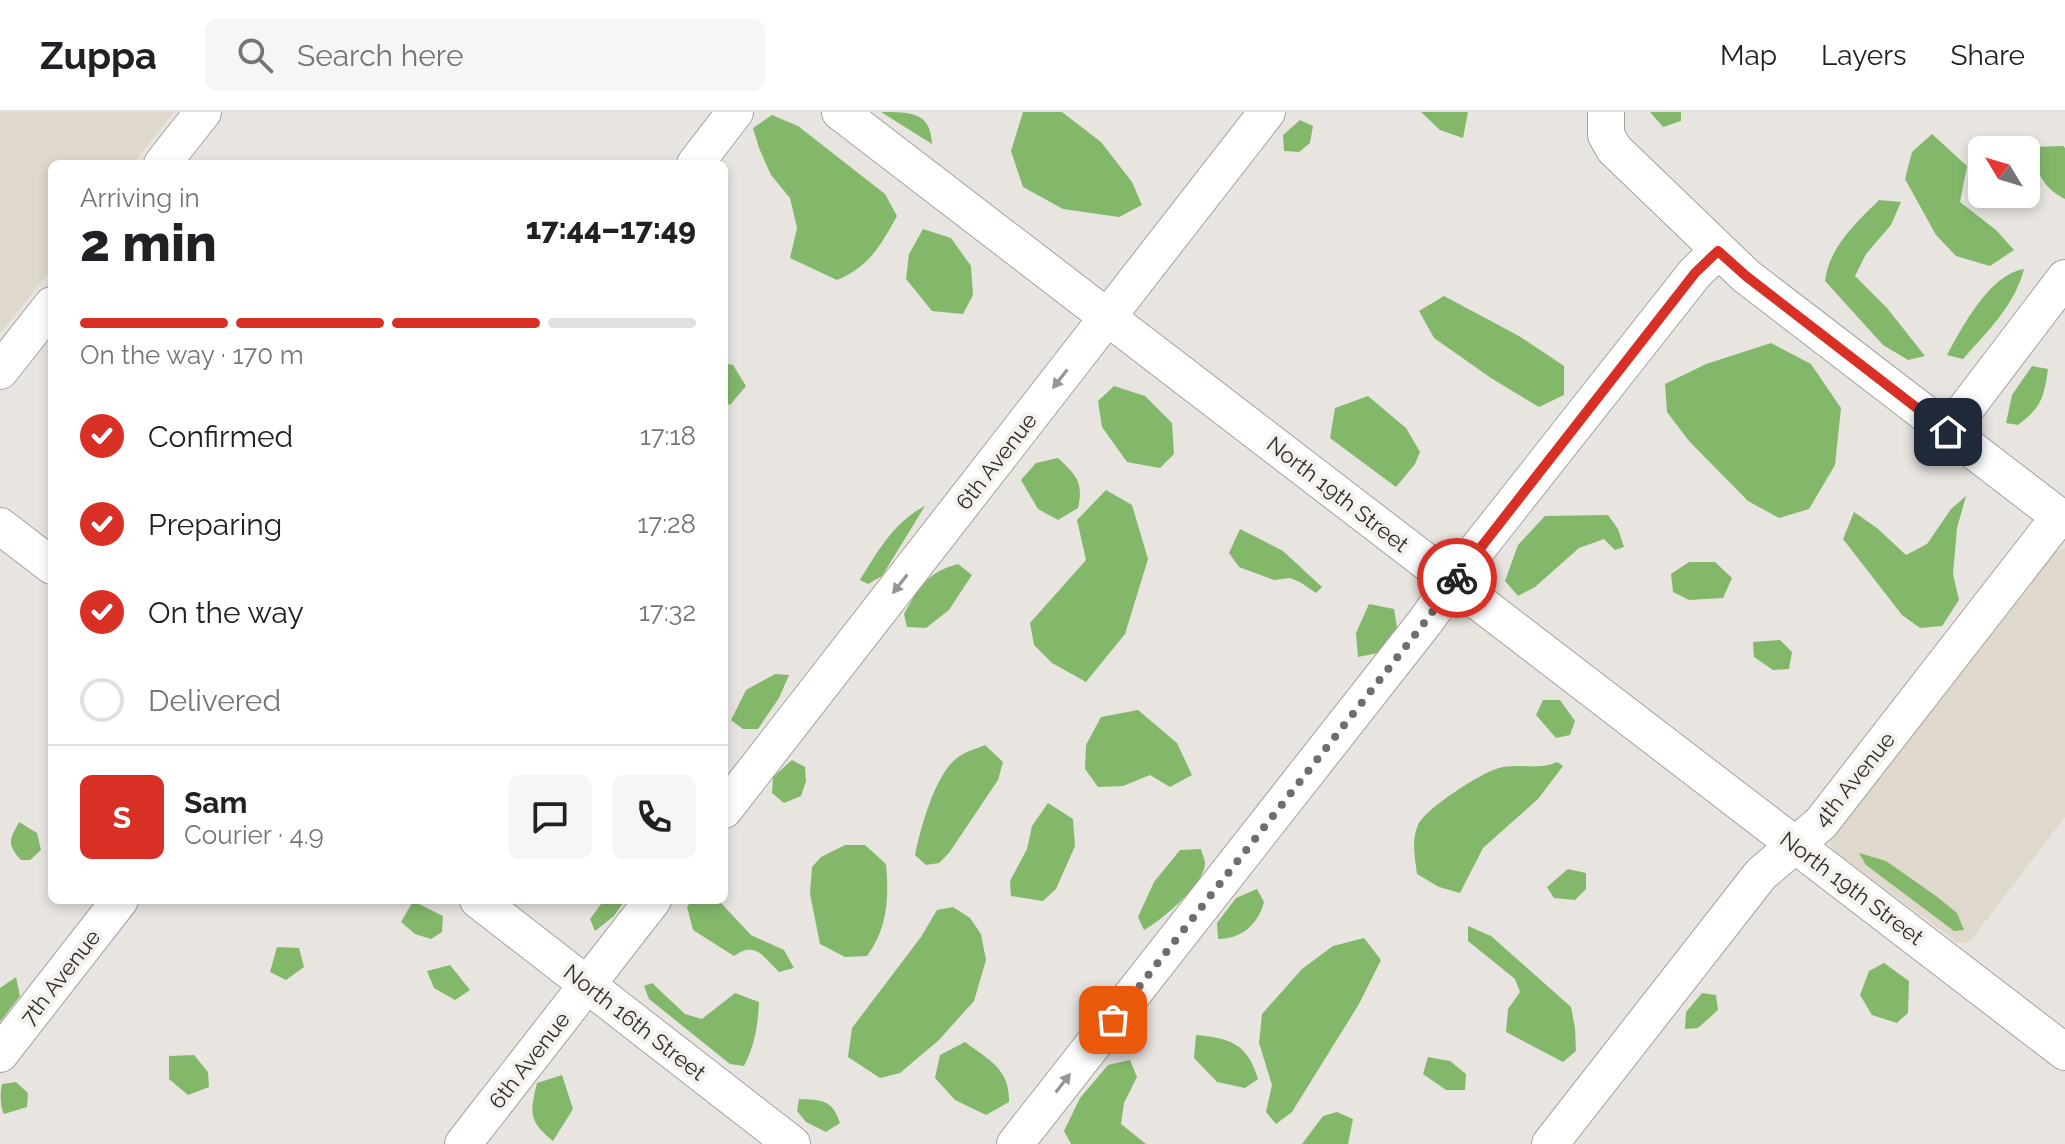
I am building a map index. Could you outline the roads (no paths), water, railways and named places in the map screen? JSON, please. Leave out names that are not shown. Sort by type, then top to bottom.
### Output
[{"type":"street","points":[[165,160],[203,112]]},
{"type":"street","points":[[698,160],[735,112]]},
{"type":"street","name":"North 19th Street","points":[[840,112],[2065,1052]]},
{"type":"street","name":"6th Avenue","points":[[728,805],[1267,112]]},
{"type":"street","points":[[1605,118],[1606,135],[1614,149],[1746,276],[2062,519]]},
{"type":"street","points":[[1015,1144],[1695,273],[1718,251]]},
{"type":"street","points":[[1948,432],[2065,278]]},
{"type":"street","points":[[0,371],[48,310]]},
{"type":"street","name":"4th Avenue","points":[[1550,1144],[1761,874],[1821,823],[2062,519]]},
{"type":"street","points":[[0,526],[48,563]]},
{"type":"street","name":"7th Avenue","points":[[0,1054],[117,904]]},
{"type":"street","name":"North 16th Street","points":[[483,904],[792,1144]]},
{"type":"street","name":"6th Avenue","points":[[463,1144],[650,904]]}]
